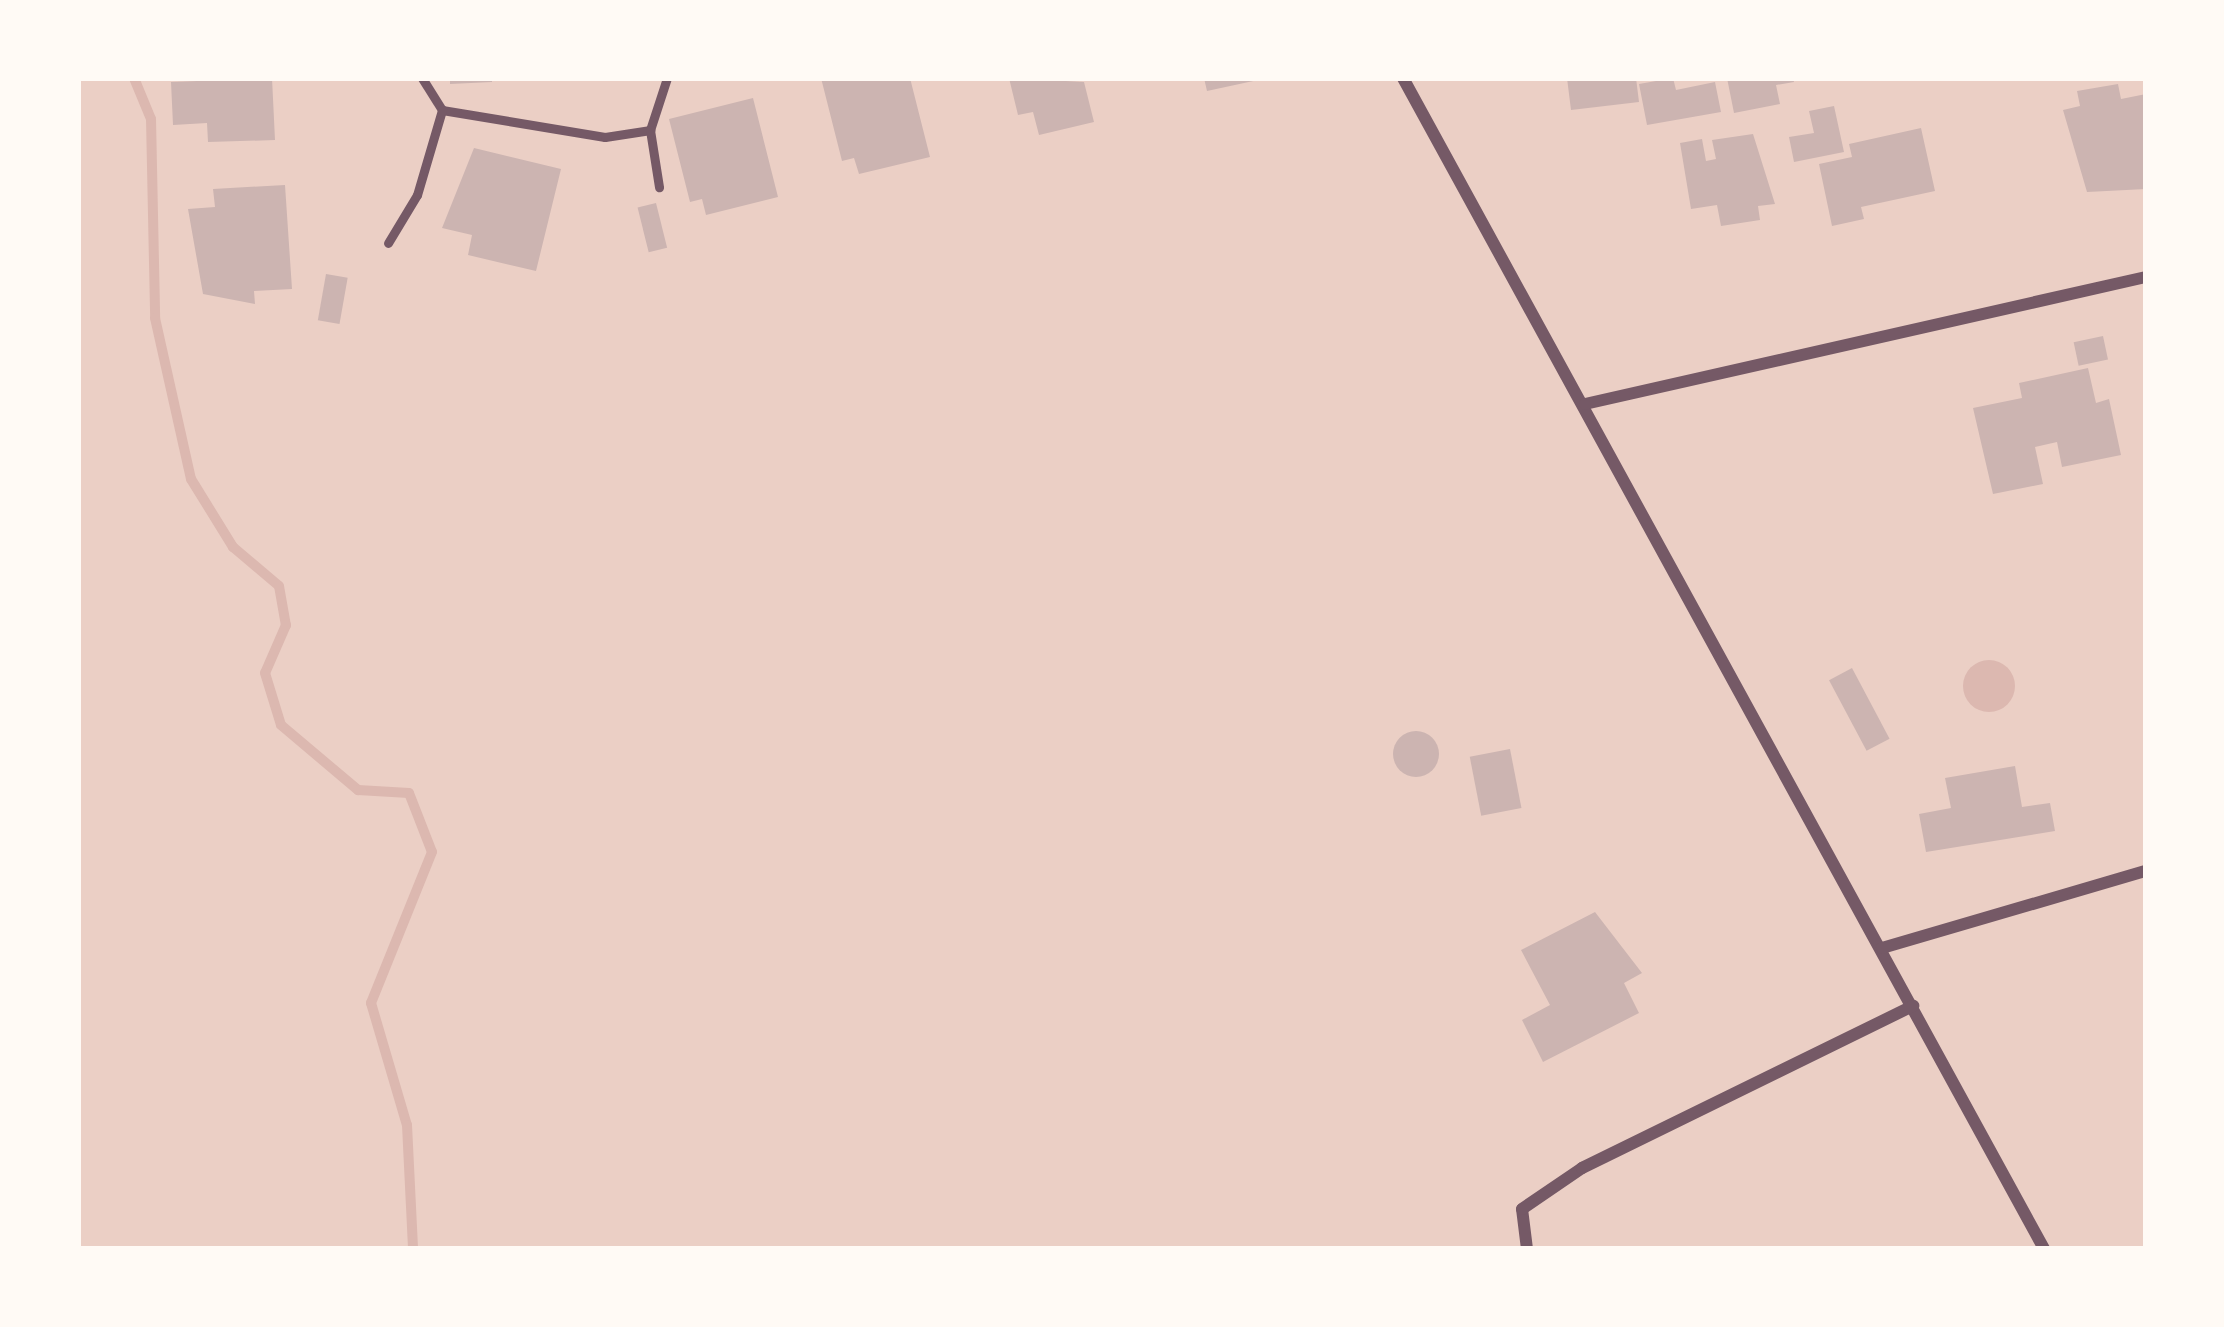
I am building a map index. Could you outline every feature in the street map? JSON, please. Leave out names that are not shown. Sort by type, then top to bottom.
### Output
[{"type":"street","points":[[1403,78],[1586,404],[2044,1249]]},
{"type":"street","points":[[1586,404],[2146,277]]},
{"type":"street","points":[[1882,948],[2146,871]]},
{"type":"street","points":[[1527,1249],[1522,1208],[1582,1168],[1913,1006]]},
{"type":"lane","points":[[388,243],[417,195],[442,110],[422,78]]},
{"type":"lane","points":[[659,187],[650,130],[667,78]]},
{"type":"lane","points":[[442,110],[605,137],[650,130]]},
{"type":"shaded area","points":[[78,78],[2146,78],[2146,1249],[78,1249]]},
{"type":"shaded area","points":[[1989,660],[2007,668],[2015,686],[2007,704],[1989,712],[1971,704],[1963,686],[1971,668]]},
{"type":"building","points":[[272,78],[275,140],[208,142],[207,123],[173,125],[171,82]]},
{"type":"building","points":[[450,78],[492,78],[492,82],[450,84]]},
{"type":"building","points":[[821,78],[910,78],[930,157],[859,174],[854,158],[842,161]]},
{"type":"building","points":[[1009,78],[1084,82],[1094,122],[1039,135],[1033,112],[1018,115]]},
{"type":"building","points":[[1204,78],[1258,78],[1258,80],[1207,91]]},
{"type":"building","points":[[1567,78],[1636,78],[1639,102],[1571,110]]},
{"type":"building","points":[[1673,78],[1676,90],[1715,82],[1721,112],[1647,125],[1639,84]]},
{"type":"building","points":[[1727,78],[1793,78],[1794,82],[1776,85],[1780,104],[1734,113]]},
{"type":"building","points":[[2118,84],[2121,99],[2146,94],[2146,189],[2087,192],[2063,110],[2080,106],[2077,91]]},
{"type":"building","points":[[753,98],[778,197],[706,215],[702,199],[690,202],[669,119]]},
{"type":"building","points":[[1834,106],[1844,152],[1794,162],[1789,137],[1814,133],[1809,111]]},
{"type":"building","points":[[1921,128],[1935,191],[1861,207],[1864,219],[1832,226],[1819,164],[1852,157],[1849,144]]},
{"type":"building","points":[[1753,134],[1775,204],[1758,206],[1760,220],[1721,226],[1717,205],[1691,209],[1680,143],[1702,139],[1706,161],[1716,159],[1712,140]]},
{"type":"building","points":[[474,148],[561,169],[536,271],[468,255],[472,235],[442,228]]},
{"type":"building","points":[[285,185],[292,289],[254,291],[255,304],[203,294],[188,209],[215,207],[213,189]]},
{"type":"building","points":[[656,203],[667,248],[649,252],[638,208]]},
{"type":"building","points":[[326,274],[348,278],[340,324],[318,320]]},
{"type":"building","points":[[2103,336],[2108,359],[2079,366],[2074,342]]},
{"type":"building","points":[[2088,368],[2096,403],[2109,399],[2121,455],[2062,467],[2057,442],[2035,447],[2043,484],[1993,494],[1973,408],[2022,398],[2019,383]]},
{"type":"building","points":[[1852,668],[1890,739],[1867,751],[1829,680]]},
{"type":"building","points":[[1416,731],[1433,737],[1439,754],[1433,771],[1416,777],[1399,771],[1393,754],[1399,737]]},
{"type":"building","points":[[1510,749],[1521,808],[1481,816],[1470,757]]},
{"type":"building","points":[[2015,766],[2022,807],[2050,803],[2055,831],[1926,852],[1919,814],[1951,808],[1945,778]]},
{"type":"building","points":[[1595,912],[1642,973],[1624,983],[1639,1013],[1543,1062],[1522,1020],[1550,1005],[1521,950]]},
{"type":"waterway","points":[[134,78],[151,119],[155,318],[191,479],[233,547],[279,586],[286,625],[265,673],[281,725],[358,790],[409,793],[432,852],[371,1003],[407,1125],[413,1249]]}]
